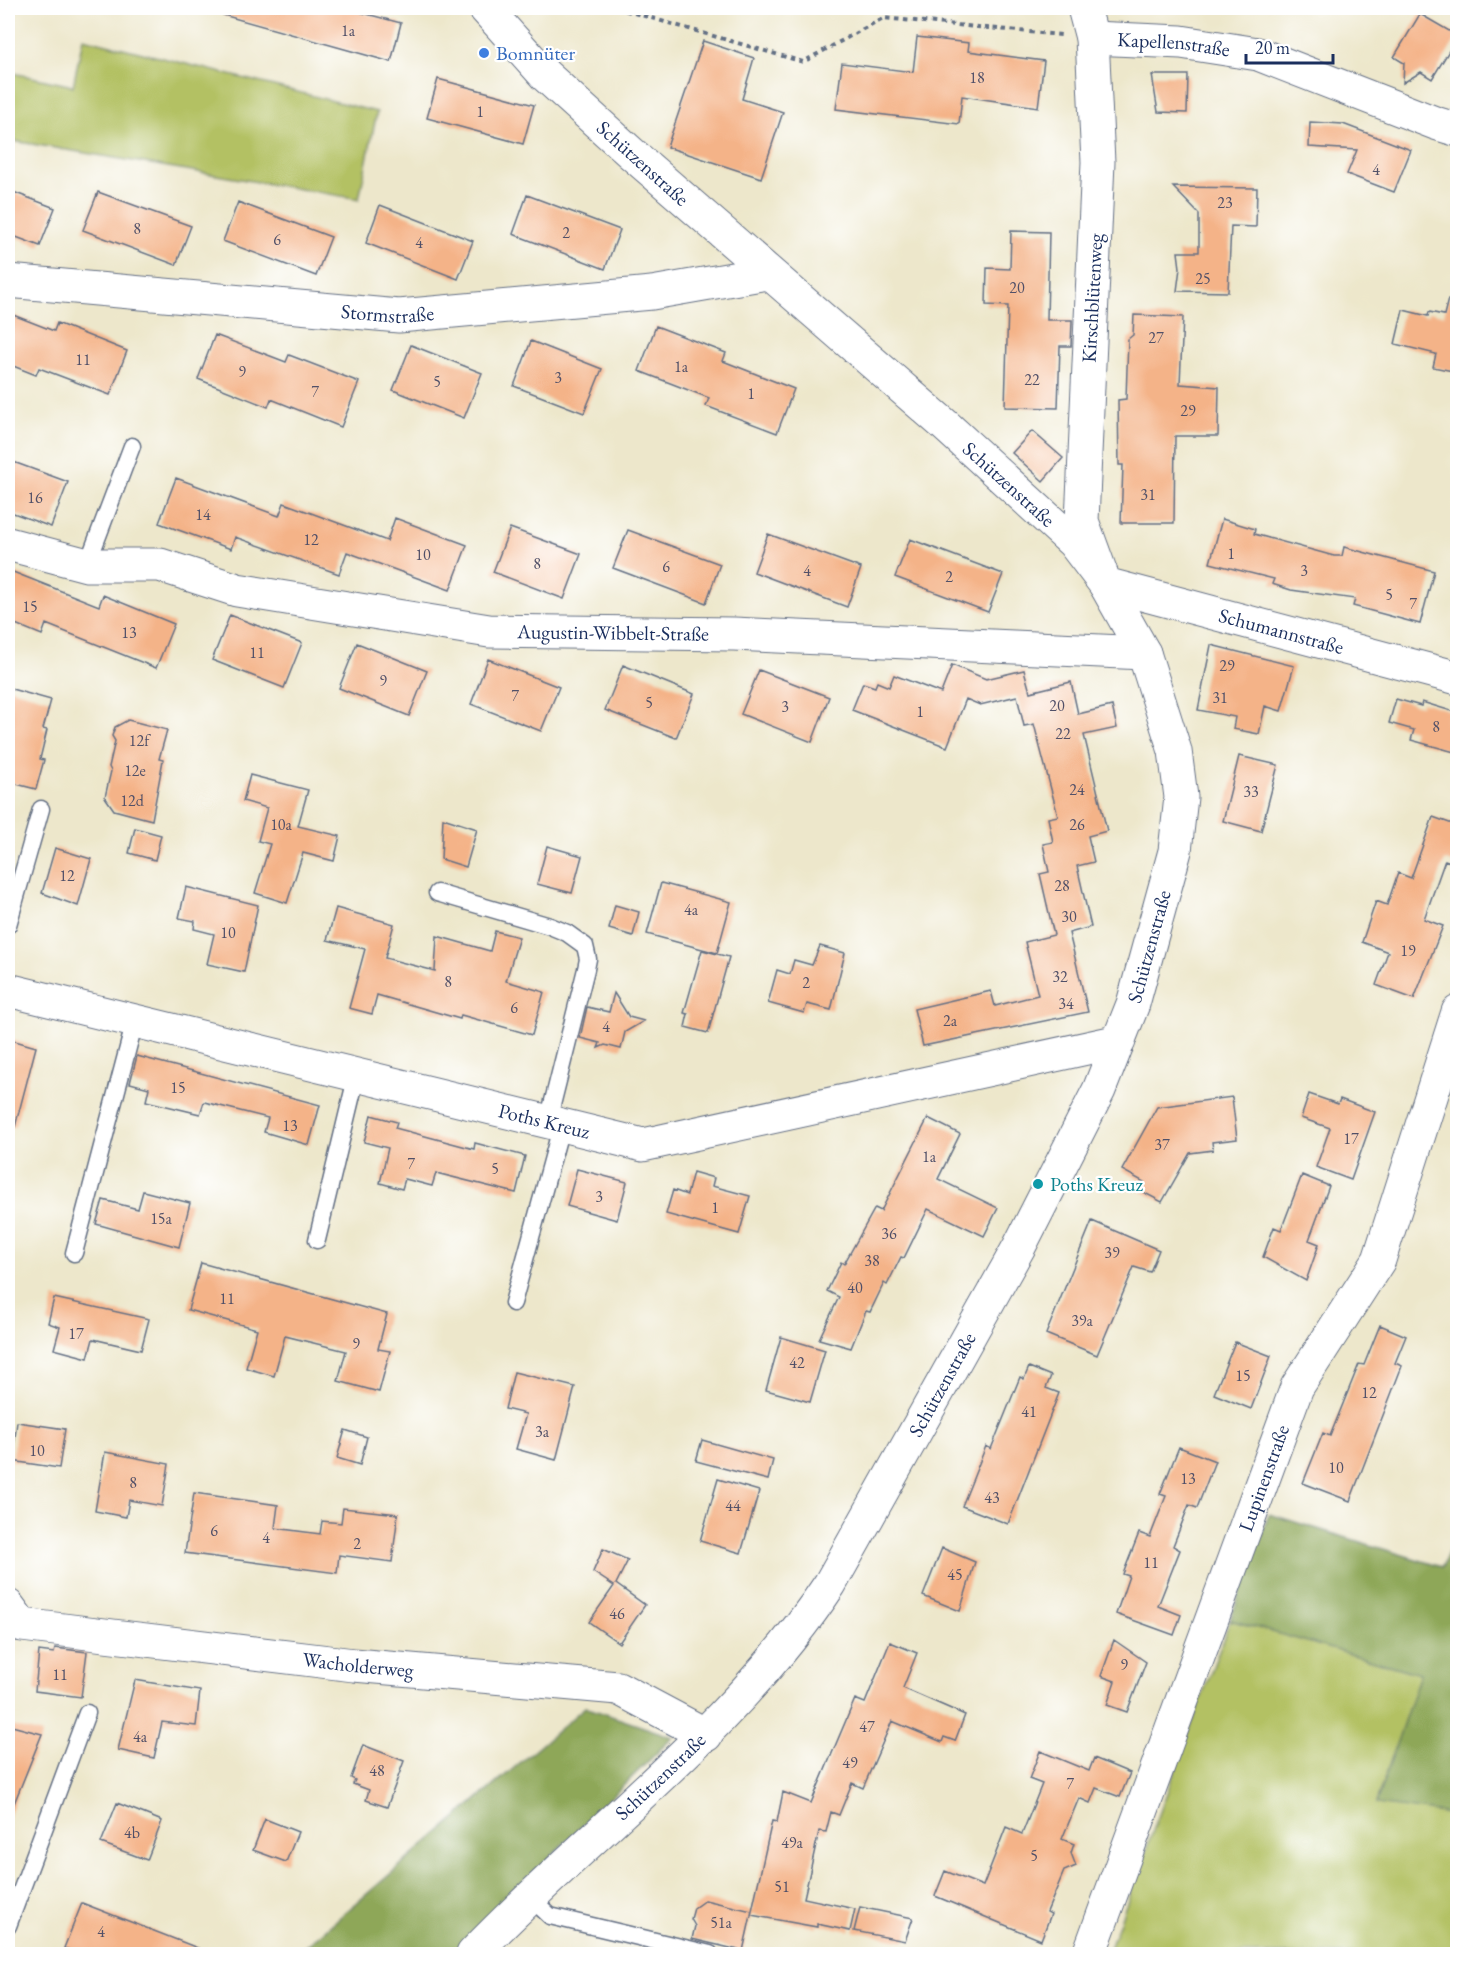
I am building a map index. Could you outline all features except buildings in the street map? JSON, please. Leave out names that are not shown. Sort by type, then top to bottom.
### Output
[{"type":"street","name":"Schützenstraße","points":[[473,1954],[706,1735],[798,1631],[830,1584],[1019,1247],[1100,1090],[1133,1004],[1174,850],[1181,797],[1168,724],[1144,653],[1105,584],[1073,542],[946,426],[768,273],[545,75],[485,8]]},
{"type":"street","name":"Kapellenstraße","points":[[1088,23],[1181,42],[1258,54],[1458,130]]},
{"type":"street","name":"Kirschblütenweg","points":[[1088,23],[1098,162],[1082,521],[1105,584]]},
{"type":"street","name":"Stormstraße","points":[[8,280],[399,316],[652,293],[768,273]]},
{"type":"street","name":"Augustin-Wibbelt-Straße","points":[[8,544],[87,565],[160,565],[237,590],[489,631],[734,634],[1144,653]]},
{"type":"street","name":"Schumannstraße","points":[[1105,584],[1458,678]]},
{"type":"street","name":"Poths Kreuz","points":[[8,990],[643,1145],[1119,1041]]},
{"type":"street","name":"Lupinenstraße","points":[[1089,1954],[1297,1387],[1379,1260],[1456,1024]]},
{"type":"street","name":"Wacholderweg","points":[[12,1618],[354,1665],[618,1688],[706,1735]]},
{"type":"lane","points":[[87,565],[132,446]]},
{"type":"lane","points":[[8,925],[41,809]]},
{"type":"lane","points":[[437,893],[567,933],[585,946],[588,959],[555,1122],[513,1303]]},
{"type":"lane","points":[[74,1253],[135,1021]]},
{"type":"lane","points":[[317,1240],[357,1074]]},
{"type":"lane","points":[[8,1926],[87,1713]]},
{"type":"lane","points":[[531,1898],[550,1916],[710,1954]]},
{"type":"path","points":[[616,8],[803,62],[883,18],[1088,23]]},
{"type":"green space","points":[[83,38],[377,112],[359,199],[8,140],[8,72],[73,86]]},
{"type":"green space","points":[[1269,1514],[1442,1567],[1457,1533],[1457,1815],[1376,1804],[1420,1674],[1230,1620]]},
{"type":"green space","points":[[1230,1620],[1421,1674],[1376,1803],[1457,1815],[1457,1954],[1108,1954]]},
{"type":"green space","points":[[585,1707],[673,1737],[451,1954],[297,1954]]},
{"type":"place","name":"Bomnüter","points":[[484,53]]},
{"type":"place","name":"Poths Kreuz","points":[[1038,1184]]}]
